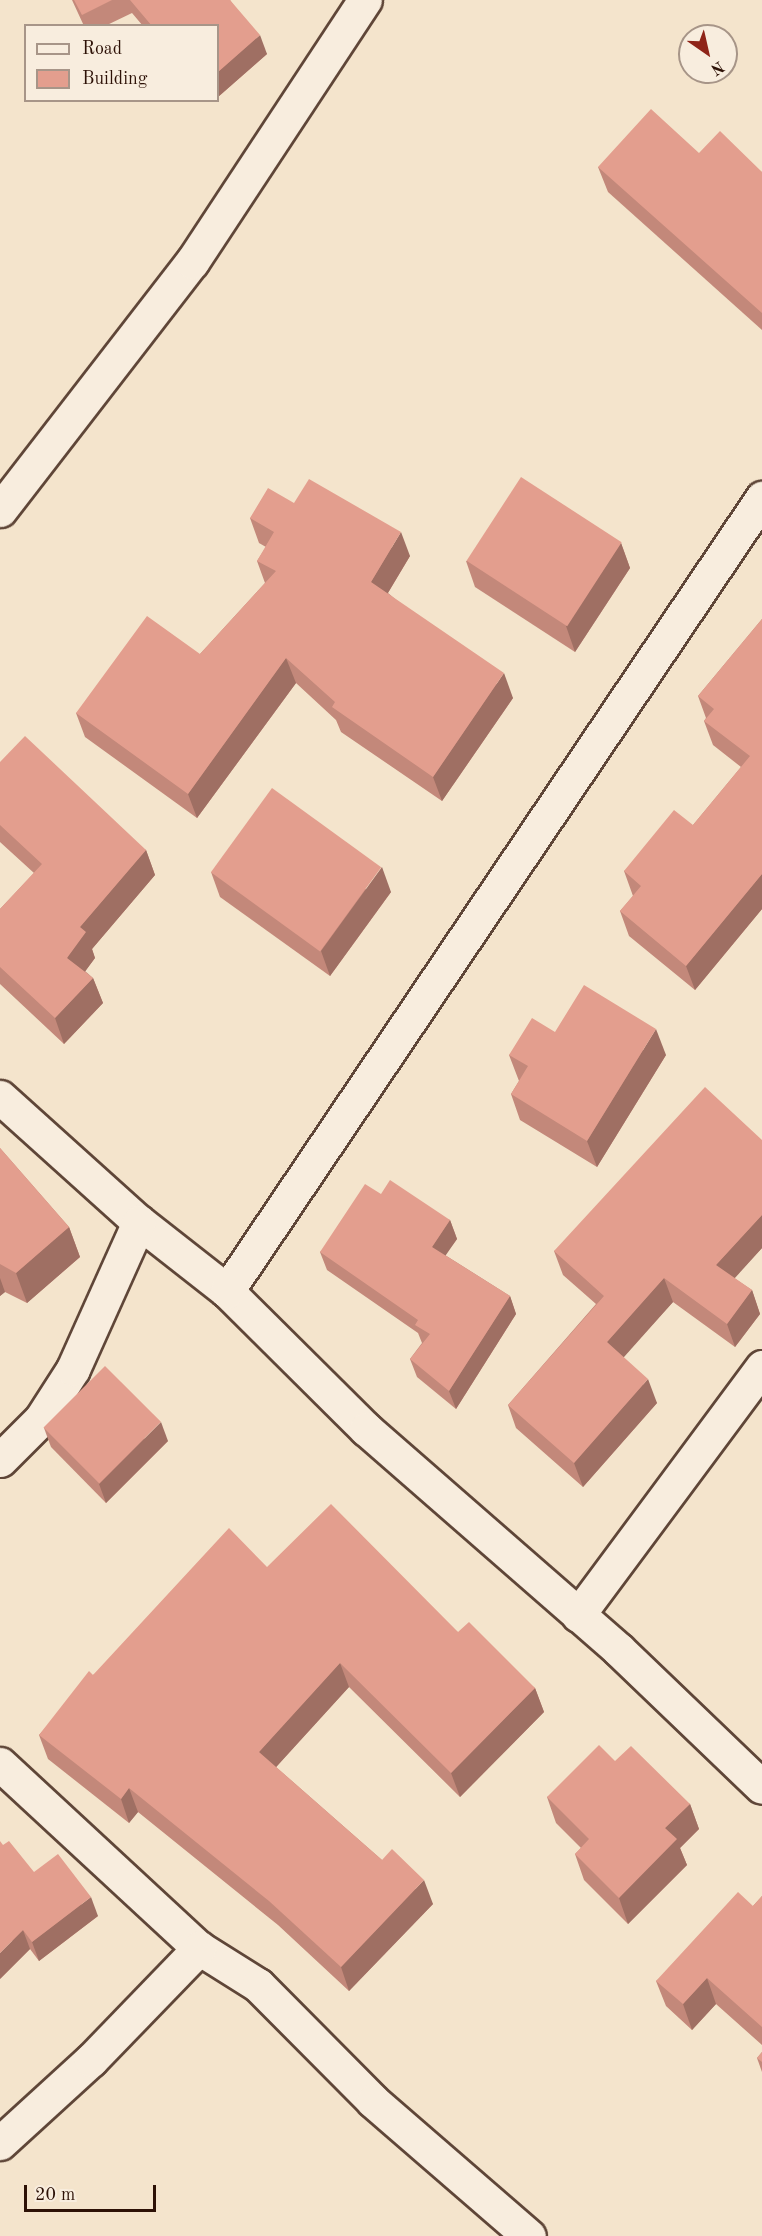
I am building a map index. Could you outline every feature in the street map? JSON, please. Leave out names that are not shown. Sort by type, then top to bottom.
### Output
[{"type":"street","points":[[0,510],[192,261],[365,0]]},
{"type":"street","points":[[227,1291],[762,498]]},
{"type":"street","points":[[0,1097],[139,1222],[227,1291],[366,1429],[578,1615],[762,1787]]},
{"type":"street","points":[[0,1460],[41,1419],[73,1369],[139,1222]]},
{"type":"street","points":[[578,1615],[762,1367]]},
{"type":"street","points":[[0,1764],[199,1948],[258,1985],[373,2101],[529,2236]]},
{"type":"street","points":[[0,2143],[91,2060],[199,1948]]},
{"type":"building","points":[[74,0],[112,0],[82,15]]},
{"type":"building","points":[[130,0],[230,0],[260,35],[219,71],[219,24],[150,24]]},
{"type":"building","points":[[651,109],[699,153],[720,131],[762,172],[762,313],[598,167]]},
{"type":"building","points":[[521,477],[622,542],[567,626],[467,561]]},
{"type":"building","points":[[309,479],[401,532],[371,582],[504,673],[433,777],[332,707],[335,702],[286,658],[188,794],[76,713],[147,616],[200,654],[276,571],[257,561],[274,532],[250,518],[268,488],[294,503]]},
{"type":"building","points":[[762,619],[762,874],[686,966],[620,911],[641,886],[624,871],[674,810],[693,825],[750,756],[704,721],[714,709],[698,696]]},
{"type":"building","points":[[25,736],[146,850],[80,927],[86,932],[67,958],[93,978],[55,1018],[0,967],[0,909],[42,864],[0,825],[0,762]]},
{"type":"building","points":[[272,788],[381,867],[320,951],[211,872]]},
{"type":"building","points":[[584,985],[656,1029],[587,1141],[511,1094],[528,1066],[509,1055],[532,1018],[555,1032]]},
{"type":"building","points":[[705,1087],[762,1140],[762,1215],[716,1265],[752,1290],[727,1324],[664,1278],[607,1342],[648,1379],[574,1463],[508,1405],[604,1296],[554,1251]]},
{"type":"building","points":[[0,1148],[69,1227],[16,1273],[0,1264]]},
{"type":"building","points":[[390,1180],[450,1220],[432,1247],[510,1296],[449,1391],[410,1359],[430,1334],[415,1325],[418,1320],[320,1252],[365,1184],[381,1194]]},
{"type":"building","points":[[105,1366],[161,1422],[99,1483],[43,1428]]},
{"type":"building","points":[[331,1504],[458,1632],[469,1622],[535,1688],[451,1773],[340,1663],[259,1752],[382,1860],[392,1849],[424,1880],[341,1967],[269,1901],[129,1788],[121,1799],[39,1735],[89,1671],[93,1675],[229,1528],[267,1567]]},
{"type":"building","points":[[599,1745],[615,1761],[631,1746],[690,1804],[665,1828],[677,1839],[619,1898],[575,1854],[589,1839],[547,1797]]},
{"type":"building","points":[[0,1841],[3,1845],[9,1841],[34,1872],[58,1854],[91,1897],[32,1942],[23,1930],[0,1953]]},
{"type":"building","points":[[738,1892],[753,1906],[762,1896],[762,2027],[707,1978],[683,2004],[656,1981]]},
{"type":"building","points":[[762,2052],[762,2062],[757,2058]]}]
